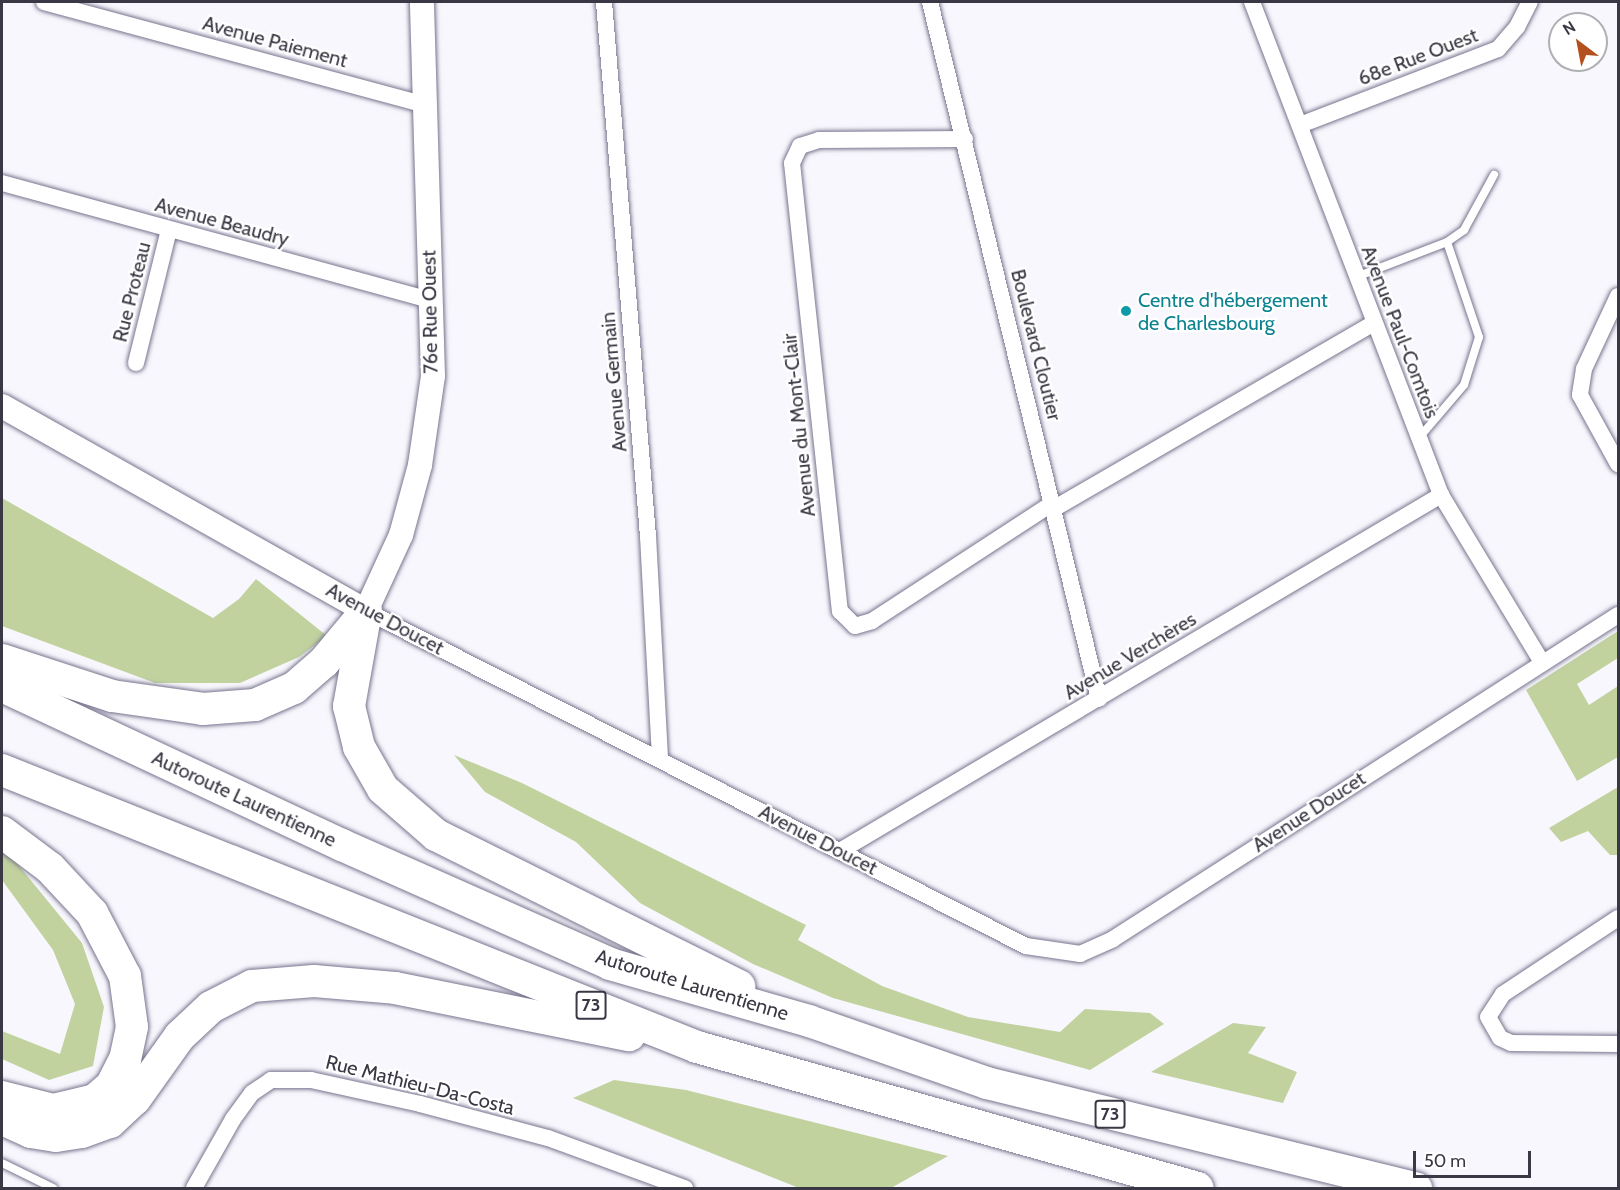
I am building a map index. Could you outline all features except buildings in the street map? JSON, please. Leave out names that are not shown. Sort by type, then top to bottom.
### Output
[{"type":"highway","points":[[2,660],[112,696],[203,709],[255,705],[294,688],[324,662],[366,611]]},
{"type":"highway","points":[[366,611],[349,706],[359,747],[383,789],[436,835],[809,1021]]},
{"type":"highway","name":"Autoroute Laurentienne","points":[[2,686],[342,845],[610,964],[809,1021],[987,1083],[1416,1188]]},
{"type":"highway","name":"73","points":[[2,770],[697,1047],[1198,1188]]},
{"type":"highway","points":[[2,832],[50,868],[92,913],[125,976],[132,1027],[125,1059],[111,1086],[95,1100],[53,1110],[2,1097]]},
{"type":"highway","points":[[2,1119],[31,1132],[56,1136],[82,1132],[110,1122],[135,1099],[180,1036],[212,1007],[252,986],[314,981],[395,988],[697,1047]]},
{"type":"street","name":"Avenue Paiement","points":[[44,2],[425,105]]},
{"type":"street","name":"76e Rue Ouest","points":[[366,611],[401,535],[420,465],[433,376],[422,2]]},
{"type":"street","name":"Avenue Germain","points":[[604,2],[648,536],[660,760]]},
{"type":"street","name":"Boulevard Cloutier","points":[[930,2],[1099,699]]},
{"type":"street","name":"Avenue Paul-Comtois","points":[[1252,2],[1373,324],[1441,495],[1541,662]]},
{"type":"street","name":"68e Rue Ouest","points":[[1300,125],[1498,49],[1517,27],[1530,2]]},
{"type":"street","name":"Avenue du Mont-Clair","points":[[965,139],[819,140],[800,146],[792,163],[840,611],[855,626],[872,621],[1054,506],[1373,324]]},
{"type":"street","name":"Avenue Beaudry","points":[[2,183],[431,300]]},
{"type":"street","name":"Rue Proteau","points":[[136,363],[169,230]]},
{"type":"street","points":[[1618,296],[1584,369],[1580,396],[1618,464]]},
{"type":"street","name":"Avenue Doucet","points":[[2,406],[366,611],[1026,946],[1080,954],[1113,939],[1541,662],[1618,615]]},
{"type":"street","name":"Avenue Verchères","points":[[840,851],[1441,495]]},
{"type":"street","points":[[1618,918],[1503,994],[1488,1017],[1500,1038],[1511,1043],[1618,1044]]},
{"type":"street","name":"Rue Mathieu-Da-Costa","points":[[194,1188],[233,1119],[252,1093],[271,1080],[311,1080],[420,1104],[548,1138],[685,1188]]},
{"type":"lane","points":[[1356,277],[1447,242],[1464,230],[1494,175]]},
{"type":"lane","points":[[1418,439],[1464,385],[1479,338],[1447,242]]},
{"type":"lane","points":[[2,1163],[53,1188]]},
{"type":"green space","points":[[2,498],[213,618],[239,599],[256,579],[327,636],[299,657],[240,683],[155,683],[2,626]]},
{"type":"green space","points":[[1618,631],[1618,658],[1577,684],[1589,705],[1618,686],[1618,757],[1577,781],[1526,690]]},
{"type":"green space","points":[[454,755],[522,783],[806,925],[798,940],[882,986],[968,1017],[1060,1032],[1085,1009],[1150,1013],[1164,1024],[1090,1070],[833,998],[753,964],[640,903],[576,842],[485,792]]},
{"type":"green space","points":[[1618,787],[1618,855],[1610,855],[1588,831],[1561,842],[1549,828]]},
{"type":"green space","points":[[2,845],[82,943],[104,1007],[93,1066],[49,1080],[2,1059],[2,1031],[60,1054],[75,1004],[53,950],[2,880]]},
{"type":"green space","points":[[1233,1023],[1266,1027],[1248,1053],[1297,1072],[1283,1103],[1151,1072]]},
{"type":"green space","points":[[614,1080],[686,1090],[948,1156],[891,1188],[799,1188],[573,1098]]},
{"type":"place","name":"Centre d'hébergement de Charlesbourg","points":[[1126,311]]}]
